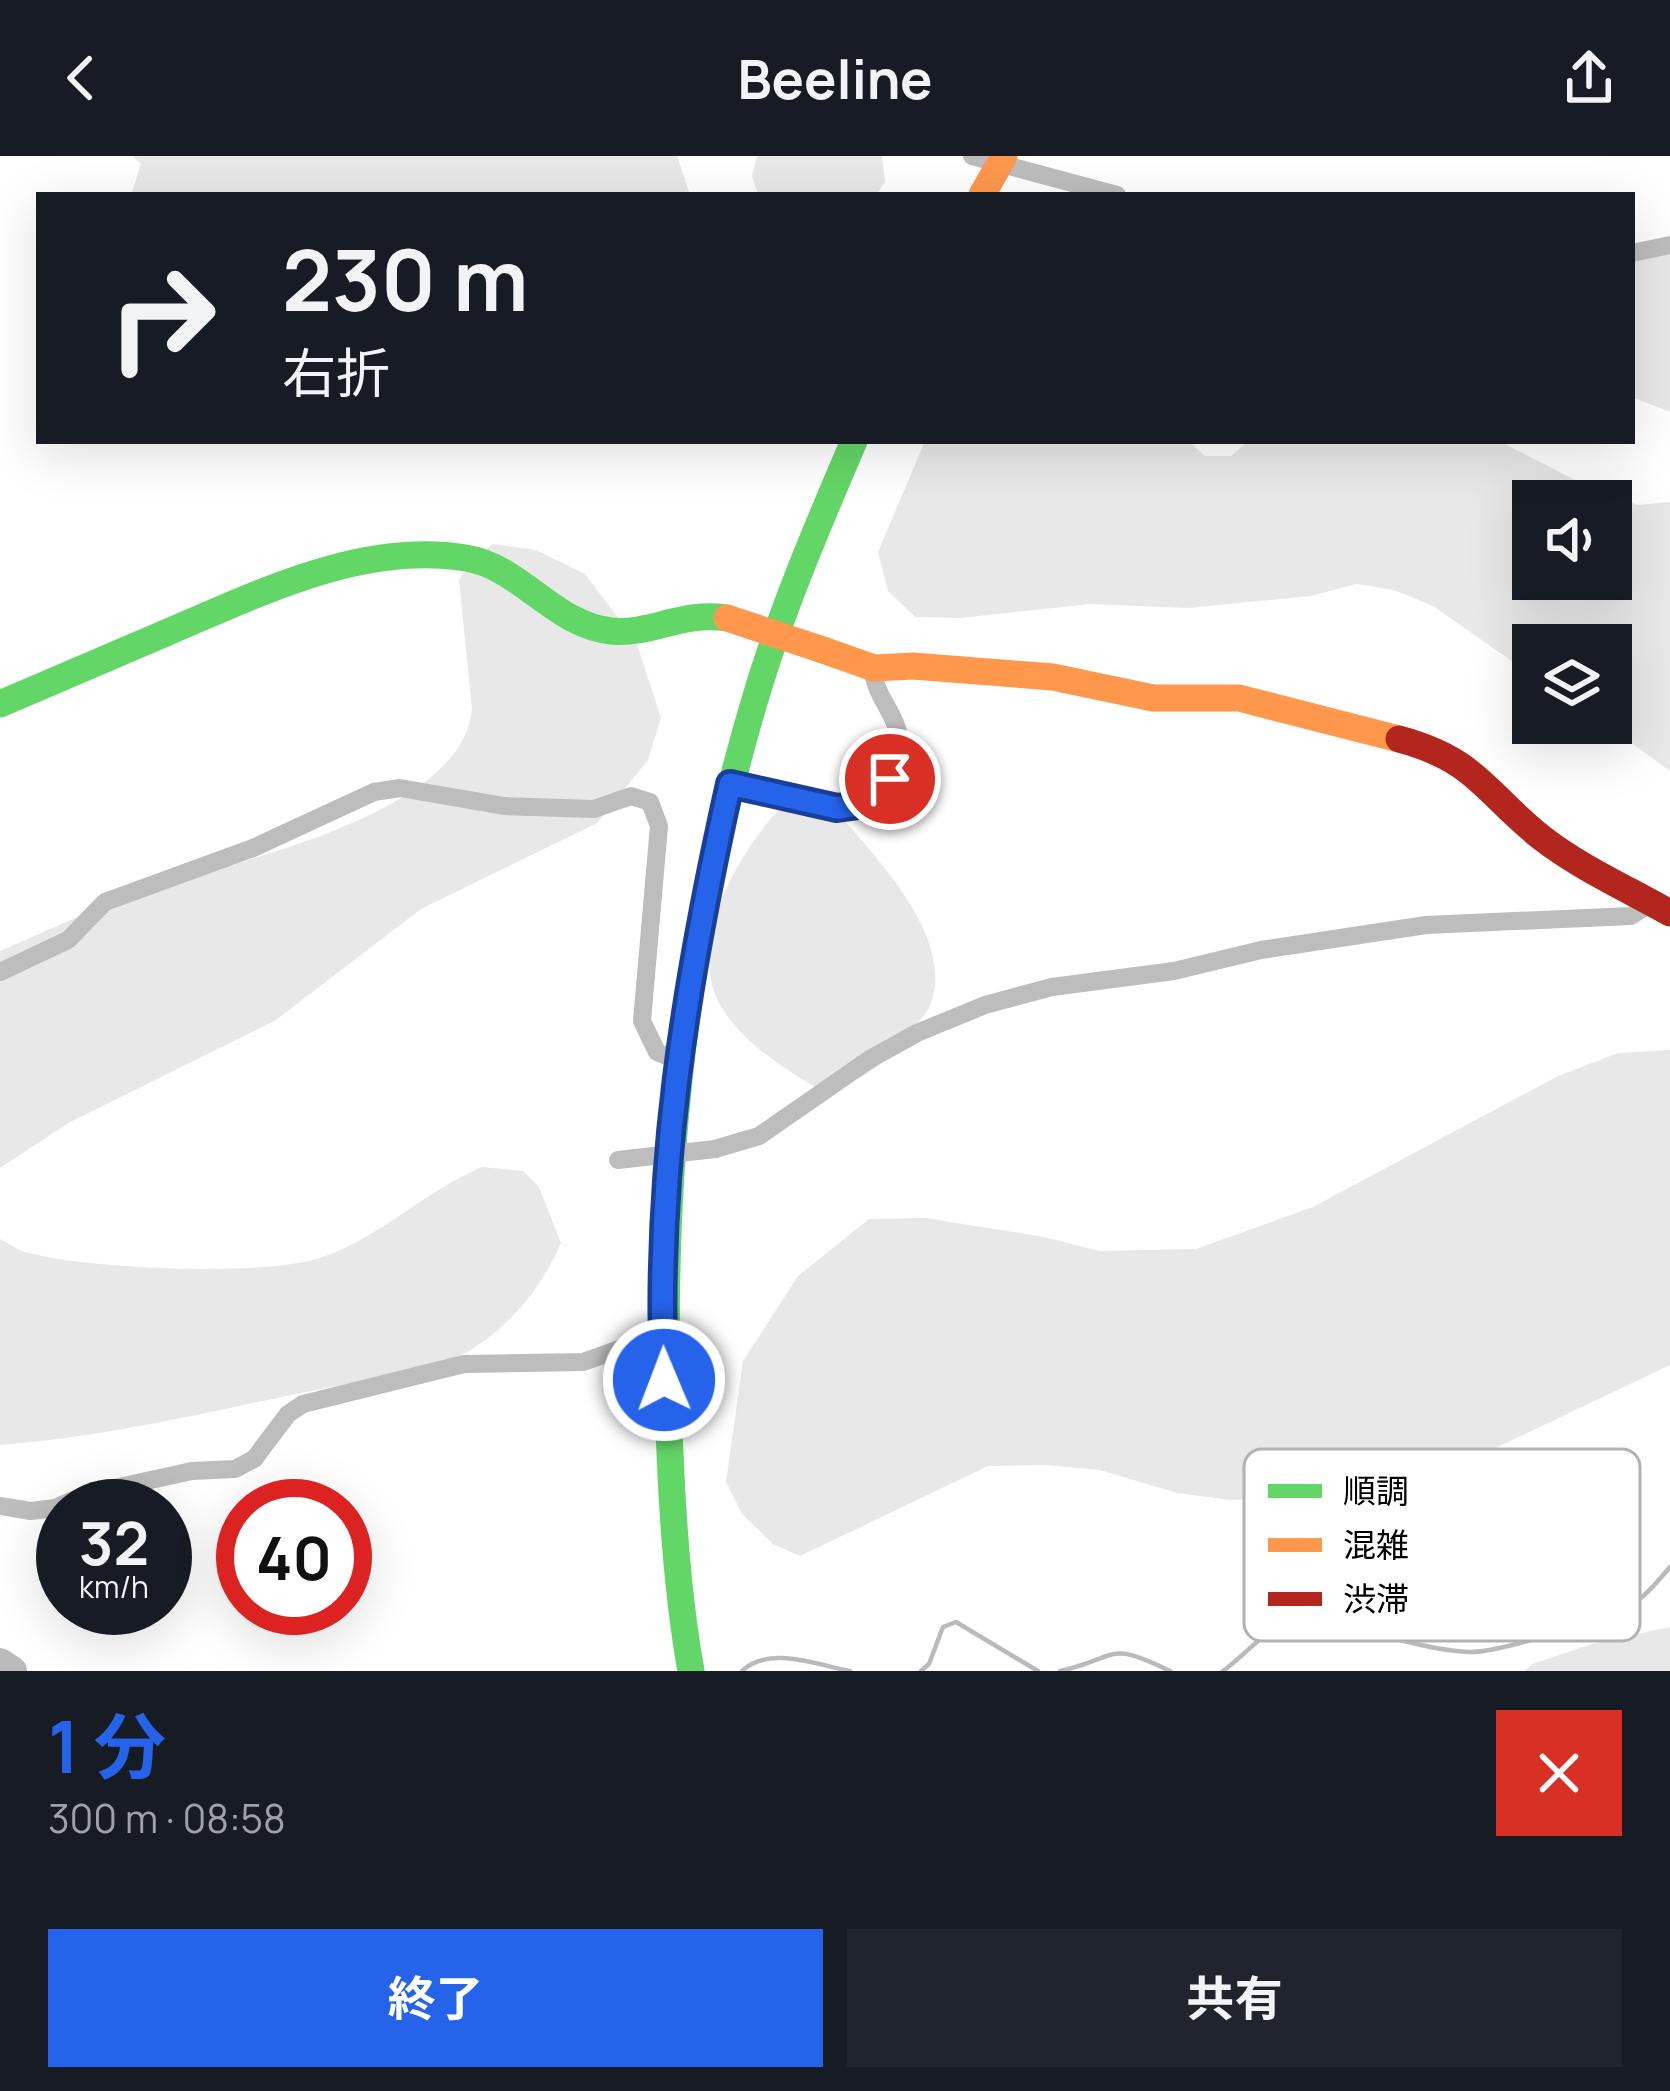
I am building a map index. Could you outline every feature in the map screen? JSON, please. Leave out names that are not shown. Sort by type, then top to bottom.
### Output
[{"type":"street","points":[[973,156],[1106,192]]},
{"type":"street","points":[[984,192],[1004,156]]},
{"type":"street","points":[[1635,252],[1670,244]]},
{"type":"street","points":[[689,1662],[665,1426],[662,1334],[668,1144],[676,1060],[730,784],[795,578],[853,444]]},
{"type":"street","points":[[0,704],[266,591],[326,571],[418,554],[470,558],[530,585],[560,613],[610,631],[634,630],[701,612],[874,668],[913,666],[1053,677],[1154,698],[1239,698],[1432,748],[1465,765],[1543,839],[1661,908]]},
{"type":"street","points":[[730,784],[837,808],[859,805],[876,794],[899,761],[900,739],[895,717],[872,677],[874,668]]},
{"type":"street","points":[[0,972],[68,940],[105,902],[253,848],[374,792],[400,788],[504,806],[594,809],[631,796],[650,802],[659,826],[642,1021],[657,1052],[676,1060]]},
{"type":"street","points":[[618,1160],[716,1149],[759,1136],[916,1033],[985,1005],[1052,987],[1174,971],[1261,950],[1426,926],[1631,916],[1661,908]]},
{"type":"street","points":[[0,1506],[31,1511],[55,1508],[87,1494],[192,1471],[235,1469],[254,1459],[288,1414],[303,1403],[464,1364],[584,1362],[662,1334]]},
{"type":"shaded area","points":[[133,156],[677,156],[689,192],[132,192],[141,164]]},
{"type":"shaded area","points":[[757,156],[882,156],[885,182],[878,192],[757,192],[752,176]]},
{"type":"shaded area","points":[[1670,251],[1670,412],[1635,398],[1635,254]]},
{"type":"shaded area","points":[[924,444],[1191,444],[1205,456],[1231,456],[1245,444],[1505,444],[1575,480],[1512,480],[1512,600],[1632,600],[1632,503],[1670,502],[1670,771],[1632,743],[1632,624],[1512,624],[1512,661],[1433,606],[1394,590],[1356,584],[1311,596],[1188,608],[1090,604],[960,618],[915,617],[888,591],[878,552]]},
{"type":"shaded area","points":[[493,544],[536,550],[585,574],[636,641],[661,718],[648,760],[597,823],[421,909],[276,1020],[70,1122],[0,1168],[0,951],[127,897],[329,833],[382,809],[427,781],[458,748],[472,709],[459,580]]},
{"type":"shaded area","points":[[832,806],[906,898],[932,952],[935,979],[930,1006],[895,1052],[863,1076],[824,1093],[769,1057],[733,1023],[712,985],[709,958],[721,902],[765,826],[781,807]]},
{"type":"shaded area","points":[[1670,1050],[1670,1365],[1493,1449],[1244,1449],[1244,1499],[1177,1493],[1100,1470],[988,1466],[800,1556],[773,1544],[742,1514],[726,1482],[743,1361],[798,1276],[869,1219],[926,1218],[1099,1251],[1196,1249],[1313,1207],[1558,1076],[1618,1053]]},
{"type":"shaded area","points":[[482,1167],[523,1171],[539,1187],[561,1243],[523,1305],[467,1352],[393,1376],[119,1430],[0,1445],[0,1239],[25,1252],[88,1263],[217,1269],[293,1264],[363,1239]]},
{"type":"shaded area","points":[[1670,1627],[1670,1671],[1525,1671],[1532,1664],[1592,1644],[1640,1641],[1640,1634]]},
{"type":"waterway","points":[[1640,1598],[1670,1567]]},
{"type":"waterway","points":[[921,1671],[929,1664],[943,1627],[956,1622],[1038,1671]]},
{"type":"waterway","points":[[1223,1671],[1258,1641]]},
{"type":"waterway","points":[[1406,1641],[1469,1652],[1526,1641]]},
{"type":"waterway","points":[[1060,1671],[1113,1654],[1134,1656],[1170,1671]]},
{"type":"waterway","points":[[742,1671],[753,1663],[779,1658],[850,1671]]},
{"type":"waterway","points":[[0,1663],[12,1671]]},
{"type":"traffic: fast","points":[[691,1671],[675,1535],[667,1357],[667,1261],[680,1071],[709,882],[730,789],[789,599],[853,444]]},
{"type":"traffic: fast","points":[[0,704],[276,587],[389,557],[427,555],[486,563],[572,618],[611,631],[727,618]]},
{"type":"traffic: slow","points":[[984,192],[1004,156]]},
{"type":"traffic: slow","points":[[727,618],[823,650]]},
{"type":"traffic: slow","points":[[823,650],[874,668],[913,666],[1053,677],[1153,698],[1239,698],[1399,739]]},
{"type":"traffic: jam","points":[[1399,739],[1463,767],[1556,849],[1670,913]]},
{"type":"route","points":[[664,1380],[668,1144],[676,1060],[730,784],[837,808],[859,805],[890,779]]}]
